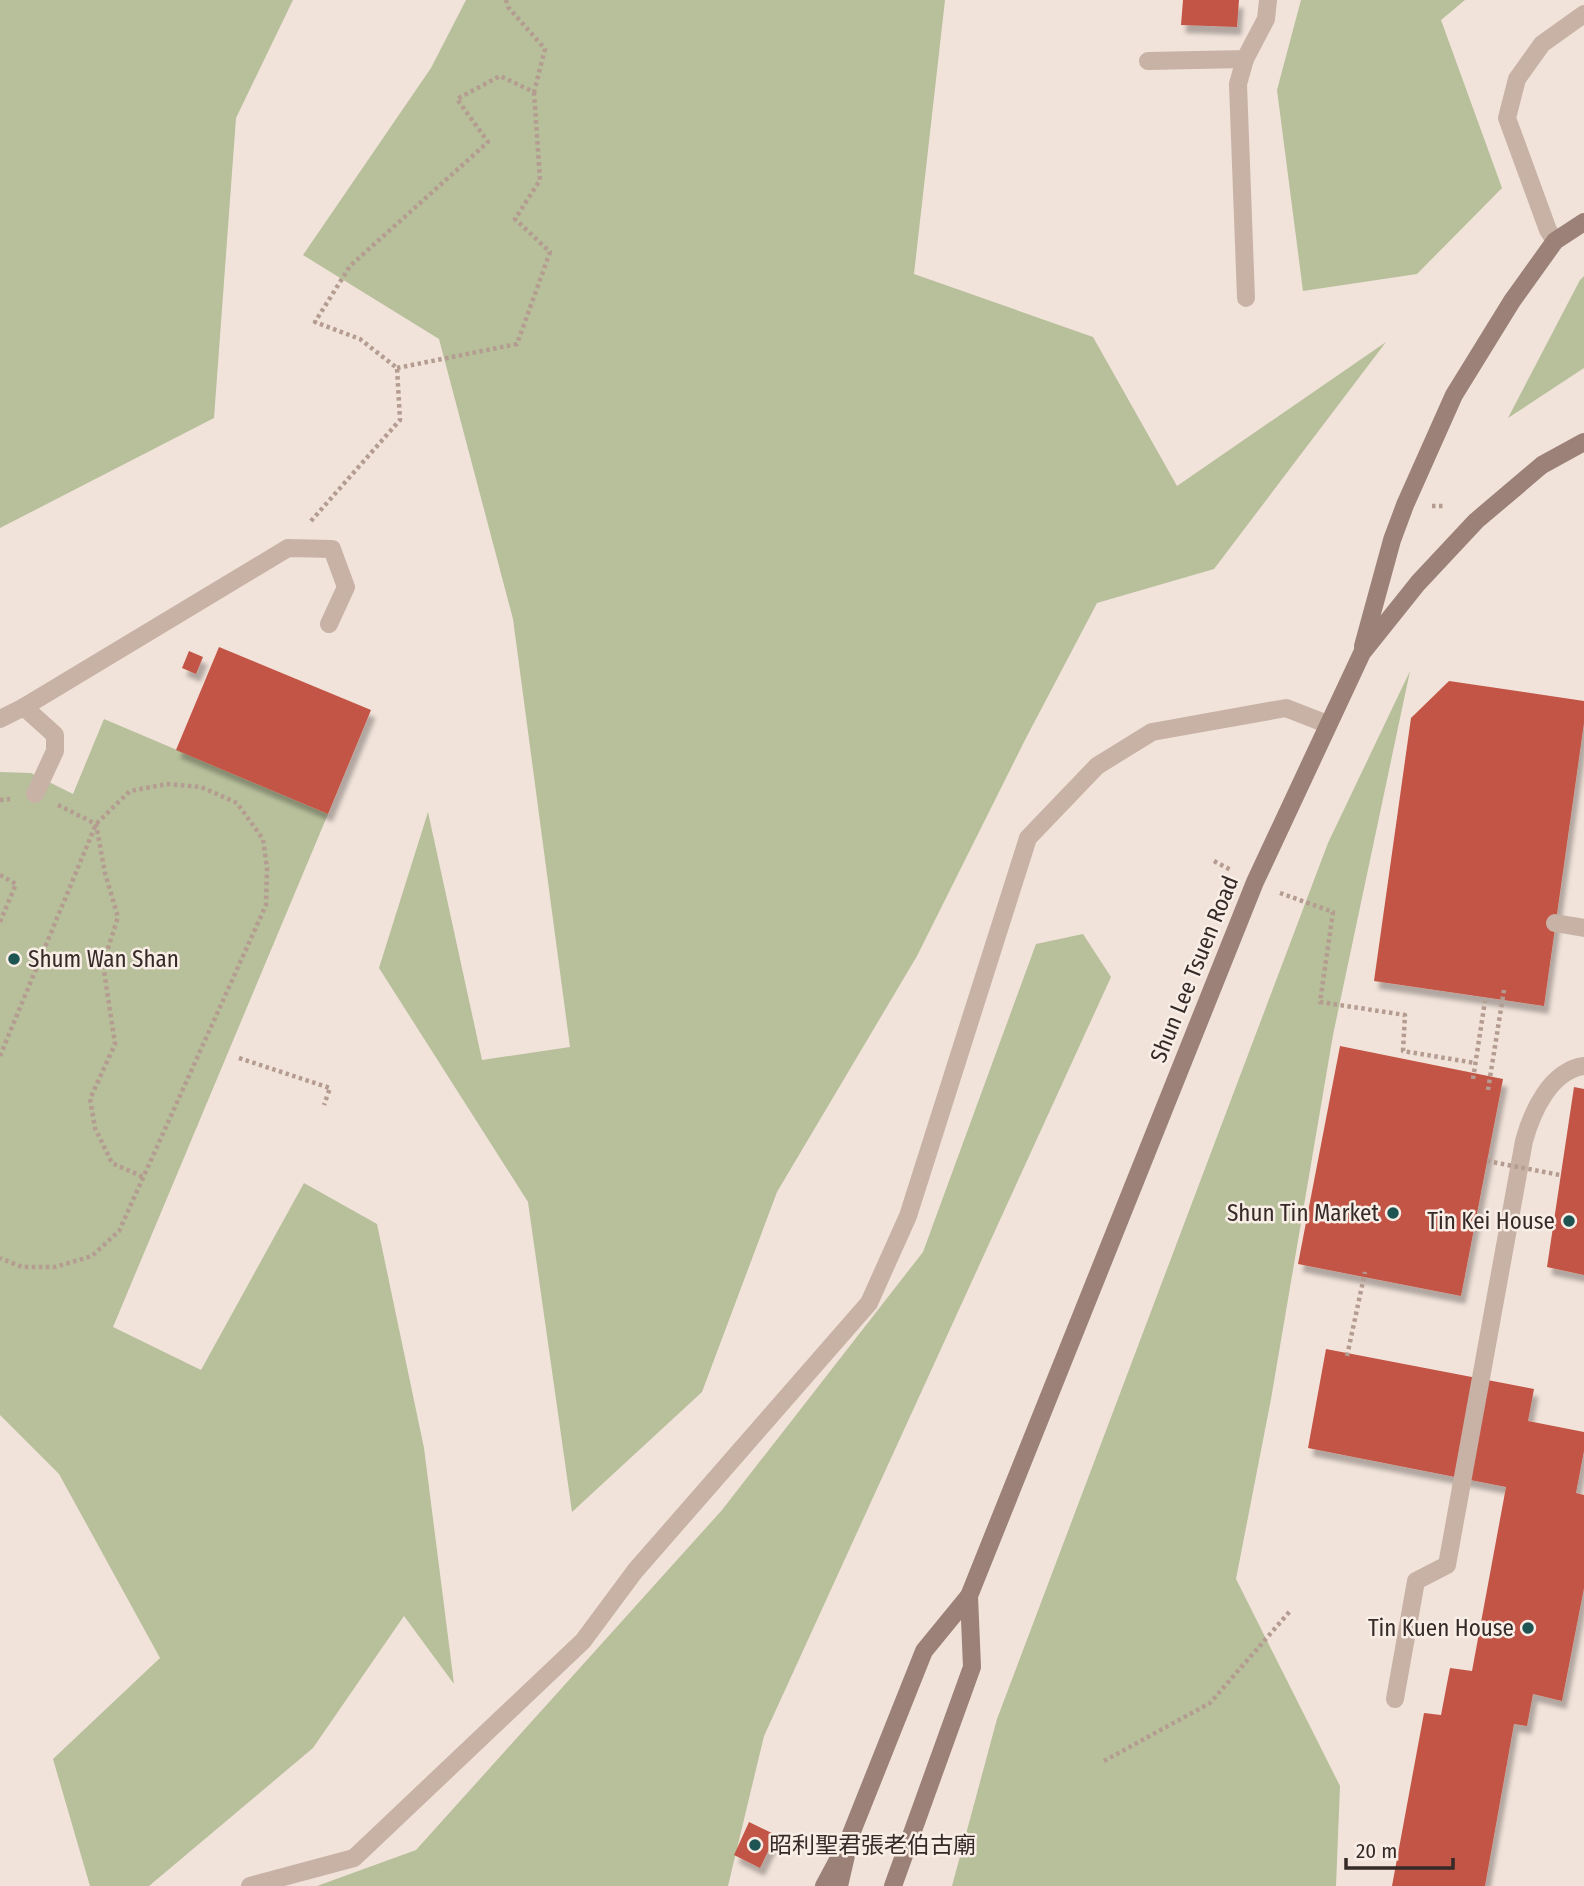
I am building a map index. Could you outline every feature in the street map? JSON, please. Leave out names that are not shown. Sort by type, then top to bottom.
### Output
[{"type":"main road","points":[[1362,653],[1392,540],[1454,395],[1512,301],[1555,241],[1584,222]]},
{"type":"main road","name":"Shun Lee Tsuen Road","points":[[839,1886],[851,1834],[924,1651],[970,1597],[1255,882],[1362,653],[1418,583],[1476,522],[1542,465],[1584,442]]},
{"type":"main road","name":"Shun Lee Tsuen Road","points":[[893,1886],[972,1667],[970,1597]]},
{"type":"main road","points":[[824,1886],[851,1834]]},
{"type":"lane","points":[[1246,298],[1238,84],[1245,59],[1266,19],[1268,0]]},
{"type":"lane","points":[[1555,241],[1548,230],[1507,118],[1517,79],[1542,44],[1584,14]]},
{"type":"lane","points":[[1148,61],[1245,59]]},
{"type":"lane","points":[[0,719],[288,548],[332,549],[346,587],[329,624]]},
{"type":"lane","points":[[24,707],[55,735],[55,751],[35,794]]},
{"type":"lane","points":[[250,1886],[354,1858],[583,1640],[635,1571],[869,1303],[908,1216],[1028,838],[1097,766],[1152,732],[1286,708],[1327,724]]},
{"type":"lane","points":[[1555,923],[1584,928]]},
{"type":"lane","points":[[1395,1699],[1416,1581],[1447,1565],[1524,1141],[1533,1112],[1551,1085],[1577,1067],[1584,1066]]},
{"type":"path","points":[[397,368],[517,344],[550,252],[514,219],[540,180],[534,92],[545,49],[508,7],[506,0]]},
{"type":"path","points":[[288,548],[400,420],[397,368],[360,339],[315,322],[350,266],[488,142],[457,99],[500,76],[534,92]]},
{"type":"path","points":[[0,1056],[96,824],[130,791],[167,785],[201,787],[237,803],[263,839],[267,868],[266,905],[119,1231],[92,1256],[55,1267],[22,1267],[0,1258]]},
{"type":"path","points":[[35,794],[96,824]]},
{"type":"path","points":[[96,824],[105,873],[118,916],[103,964],[115,1044],[90,1099],[95,1128],[112,1163],[143,1177]]},
{"type":"path","points":[[0,875],[16,884],[0,922]]},
{"type":"path","points":[[1292,898],[1333,912],[1320,1002],[1405,1015],[1403,1051],[1475,1063]]},
{"type":"path","points":[[1488,1090],[1504,990]]},
{"type":"path","points":[[1473,1079],[1485,1001]]},
{"type":"path","points":[[239,1058],[330,1088],[324,1105]]},
{"type":"path","points":[[1487,1161],[1560,1175]]},
{"type":"path","points":[[1346,1356],[1365,1272]]},
{"type":"path","points":[[1104,1760],[1210,1703],[1291,1611]]},
{"type":"green space","points":[[0,0],[293,0],[236,118],[214,418],[0,528]]},
{"type":"green space","points":[[466,0],[945,0],[914,274],[1093,337],[1177,486],[1386,342],[1214,569],[1097,603],[917,956],[777,1192],[702,1392],[572,1512],[528,1202],[379,968],[428,812],[482,1060],[570,1047],[513,619],[439,339],[303,255],[431,68]]},
{"type":"green space","points":[[1301,0],[1465,0],[1441,20],[1502,188],[1417,274],[1303,291],[1277,90]]},
{"type":"green space","points":[[1584,276],[1584,368],[1508,418],[1580,280]]},
{"type":"green space","points":[[1410,671],[1333,1035],[1271,1399],[1236,1579],[1340,1786],[1336,1886],[952,1886],[997,1719],[1328,843]]},
{"type":"green space","points":[[104,719],[328,814],[113,1327],[201,1370],[304,1183],[377,1224],[424,1448],[454,1684],[404,1616],[313,1748],[149,1886],[90,1886],[53,1759],[160,1658],[59,1474],[0,1415],[0,772],[31,773],[73,794]]},
{"type":"green space","points":[[1083,934],[1111,977],[764,1736],[728,1886],[317,1886],[416,1850],[722,1510],[923,1252],[1036,944]]},
{"type":"building","points":[[1183,0],[1239,0],[1237,27],[1181,25]]},
{"type":"building","points":[[219,647],[371,710],[328,814],[176,750]]},
{"type":"building","points":[[189,651],[203,657],[196,674],[182,668]]},
{"type":"building","points":[[1449,681],[1584,701],[1584,723],[1544,1006],[1374,981],[1411,718]]},
{"type":"building","name":"Shun Tin Market","points":[[1340,1046],[1503,1079],[1461,1296],[1298,1264]]},
{"type":"building","name":"Tin Kei House","points":[[1574,1087],[1584,1089],[1584,1275],[1547,1267]]},
{"type":"building","name":"Tin Kuen House","points":[[1326,1349],[1534,1389],[1528,1421],[1584,1432],[1584,1451],[1576,1493],[1584,1495],[1584,1588],[1562,1701],[1533,1694],[1527,1726],[1514,1724],[1485,1886],[1392,1886],[1424,1713],[1441,1715],[1450,1668],[1472,1671],[1506,1487],[1308,1448]]},
{"type":"building","name":"昭利聖君張老伯古廟","points":[[749,1822],[776,1835],[760,1868],[734,1855]]},
{"type":"place","name":"Shum Wan Shan","points":[[14,959]]},
{"type":"place","name":"Shun Tin Market","points":[[1393,1213]]},
{"type":"place","name":"Tin Kei House","points":[[1569,1221]]},
{"type":"place","name":"Tin Kuen House","points":[[1528,1628]]},
{"type":"place","name":"昭利聖君張老伯古廟","points":[[755,1845]]}]
